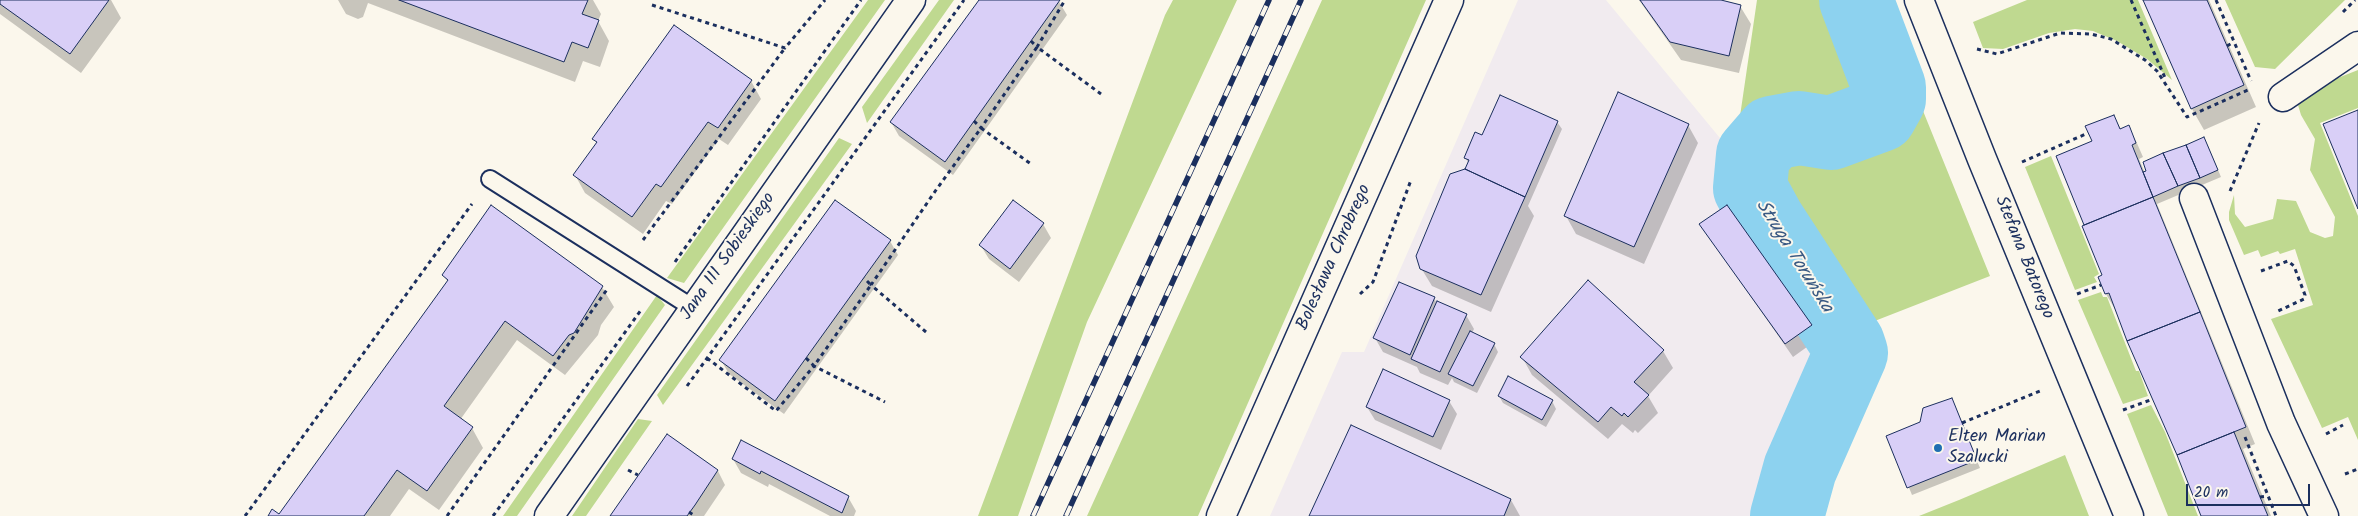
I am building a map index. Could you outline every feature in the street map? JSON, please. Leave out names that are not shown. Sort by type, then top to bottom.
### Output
[{"type":"street","name":"Jana III Sobieskiego","points":[[549,516],[693,308],[911,0]]},
{"type":"street","name":"Bolesława Chrobrego","points":[[1220,516],[1449,0]]},
{"type":"street","name":"Stefana Batorego","points":[[1919,0],[1982,159],[2129,516]]},
{"type":"street","points":[[2283,97],[2358,46]]},
{"type":"street","points":[[2194,198],[2281,422],[2324,516]]},
{"type":"lane","points":[[490,179],[693,308]]},
{"type":"path","points":[[652,5],[785,48],[826,0]]},
{"type":"path","points":[[669,270],[861,0]]},
{"type":"path","points":[[686,388],[964,0]]},
{"type":"path","points":[[707,358],[776,411],[814,366],[872,285],[936,190],[1037,47],[1065,0]]},
{"type":"path","points":[[2131,0],[2168,85],[2187,117]]},
{"type":"path","points":[[2216,0],[2254,88]]},
{"type":"path","points":[[1973,48],[1997,54],[2060,33],[2092,34],[2111,39],[2145,60],[2168,85]]},
{"type":"path","points":[[1031,41],[1101,94]]},
{"type":"path","points":[[2227,46],[2234,42]]},
{"type":"path","points":[[2211,238],[2261,119]]},
{"type":"path","points":[[974,121],[1032,164]]},
{"type":"path","points":[[2019,164],[2088,133]]},
{"type":"path","points":[[245,516],[490,179]]},
{"type":"path","points":[[2243,325],[2304,299],[2305,295],[2294,266],[2288,261],[2261,270],[2264,278]]},
{"type":"path","points":[[864,278],[926,332]]},
{"type":"path","points":[[2072,296],[2101,285]]},
{"type":"path","points":[[493,516],[647,302]]},
{"type":"path","points":[[2274,303],[2277,311]]},
{"type":"path","points":[[806,358],[814,366],[885,402]]},
{"type":"path","points":[[1962,423],[2038,392]]},
{"type":"path","points":[[2118,412],[2153,399]]},
{"type":"path","points":[[622,478],[633,462]]},
{"type":"path","points":[[628,470],[638,475]]},
{"type":"path","points":[[2260,497],[2268,496]]},
{"type":"path","points":[[689,512],[695,516]]},
{"type":"shaded area","points":[[1518,0],[1606,0],[1734,155],[1727,205],[1812,325],[1832,370],[1782,516],[1270,516],[1342,352],[1364,352]]},
{"type":"green space","points":[[868,0],[885,0],[684,283],[667,278]]},
{"type":"green space","points":[[939,0],[954,0],[867,123],[862,107]]},
{"type":"green space","points":[[1173,0],[1237,0],[1087,322],[1018,516],[978,516],[1165,15]]},
{"type":"green space","points":[[1322,0],[1426,0],[1198,516],[1087,516]]},
{"type":"green space","points":[[1757,0],[1878,0],[1990,276],[1867,324],[1881,363],[1811,476],[1809,516],[1782,516],[1832,370],[1812,325],[1727,205]]},
{"type":"green space","points":[[2027,0],[2138,0],[2172,80],[2147,59],[2117,41],[2093,31],[2075,29],[2049,33],[2003,49],[1983,48],[1973,22]]},
{"type":"green space","points":[[2225,0],[2345,0],[2275,69],[2255,67]]},
{"type":"green space","points":[[2358,70],[2358,108],[2320,123],[2358,216],[2358,440],[2348,417],[2322,428],[2271,319],[2313,305],[2295,249],[2280,254],[2278,251],[2261,257],[2258,250],[2244,255],[2229,220],[2229,212],[2234,195],[2235,214],[2245,227],[2273,219],[2277,199],[2296,201],[2310,232],[2325,238],[2333,236],[2335,217],[2310,170],[2315,139],[2301,115],[2295,95]]},
{"type":"green space","points":[[839,138],[852,144],[663,405],[657,395]]},
{"type":"green space","points":[[2051,156],[2099,274],[2094,277],[2097,282],[2075,290],[2025,167]]},
{"type":"green space","points":[[2101,292],[2103,297],[2107,297],[2136,371],[2139,371],[2148,396],[2123,404],[2078,300]]},
{"type":"green space","points":[[657,295],[665,305],[517,516],[503,516]]},
{"type":"green space","points":[[2151,405],[2165,432],[2198,516],[2168,516],[2127,414]]},
{"type":"green space","points":[[638,419],[652,421],[586,516],[572,516]]},
{"type":"green space","points":[[2065,455],[2089,516],[1919,516],[1959,500]]},
{"type":"building","points":[[0,0],[109,0],[70,54],[0,4]]},
{"type":"building","points":[[399,0],[588,0],[582,14],[599,20],[588,48],[572,42],[564,62]]},
{"type":"building","points":[[979,0],[1060,0],[945,162],[890,122]]},
{"type":"building","points":[[1640,0],[1721,0],[1741,5],[1729,56],[1670,42]]},
{"type":"building","points":[[2143,0],[2207,0],[2244,85],[2191,109]]},
{"type":"building","points":[[674,25],[752,80],[718,128],[708,122],[661,187],[656,184],[632,217],[573,175],[597,142],[592,139]]},
{"type":"building","points":[[1618,92],[1689,124],[1634,247],[1564,216]]},
{"type":"building","points":[[1500,95],[1558,121],[1525,197],[1465,169],[1469,160],[1464,158],[1475,132],[1482,135]]},
{"type":"building","points":[[2358,110],[2358,209],[2323,124]]},
{"type":"building","points":[[2114,115],[2120,129],[2129,125],[2136,143],[2132,145],[2153,197],[2084,225],[2056,156],[2092,141],[2085,126]]},
{"type":"building","points":[[2204,137],[2218,170],[2200,178],[2186,145]]},
{"type":"building","points":[[2186,145],[2200,178],[2178,186],[2163,153]]},
{"type":"building","points":[[2163,153],[2178,186],[2153,197],[2143,172],[2146,171],[2143,162]]},
{"type":"building","points":[[1465,169],[1525,197],[1481,295],[1420,269],[1416,256],[1450,174]]},
{"type":"building","points":[[2153,197],[2200,312],[2127,341],[2109,293],[2105,294],[2098,277],[2102,275],[2082,226]]},
{"type":"building","points":[[835,200],[891,240],[775,401],[719,360]]},
{"type":"building","points":[[1013,200],[1044,223],[1010,269],[979,245]]},
{"type":"building","points":[[491,205],[603,286],[574,333],[569,335],[553,356],[505,321],[444,406],[473,427],[427,491],[397,470],[364,516],[268,516],[272,509],[279,514],[448,280],[442,275]]},
{"type":"building","points":[[1727,205],[1812,325],[1785,344],[1699,224]]},
{"type":"building","points":[[1588,280],[1664,350],[1634,382],[1649,395],[1628,417],[1624,413],[1622,416],[1611,407],[1598,422],[1520,357]]},
{"type":"building","points":[[1399,282],[1435,297],[1410,355],[1373,338]]},
{"type":"building","points":[[1437,301],[1467,314],[1440,372],[1411,359]]},
{"type":"building","points":[[2200,312],[2246,427],[2177,455],[2127,341]]},
{"type":"building","points":[[1470,331],[1495,343],[1473,386],[1448,374]]},
{"type":"building","points":[[1383,369],[1450,400],[1433,437],[1366,407]]},
{"type":"building","points":[[1508,376],[1553,400],[1542,420],[1498,396]]},
{"type":"building","points":[[1952,398],[1977,460],[1907,488],[1886,436],[1920,422],[1923,408]]},
{"type":"building","points":[[1351,425],[1511,499],[1504,516],[1309,516]]},
{"type":"building","points":[[2234,432],[2268,516],[2201,516],[2177,455]]},
{"type":"building","points":[[667,434],[718,470],[695,505],[687,516],[610,516]]},
{"type":"building","points":[[741,440],[849,496],[842,513],[761,471],[760,474],[732,459]]},
{"type":"waterway","name":"Struga Toruńska","points":[[1787,516],[1800,469],[1851,353],[1848,344],[1768,221],[1750,188],[1753,155],[1772,133],[1799,128],[1831,133],[1880,115],[1889,99],[1889,87],[1856,0]]},
{"type":"railway","points":[[1033,516],[1269,0]]},
{"type":"railway","points":[[1066,516],[1301,0]]},
{"type":"place","name":"Elten Marian Szalucki","points":[[1938,448]]}]
